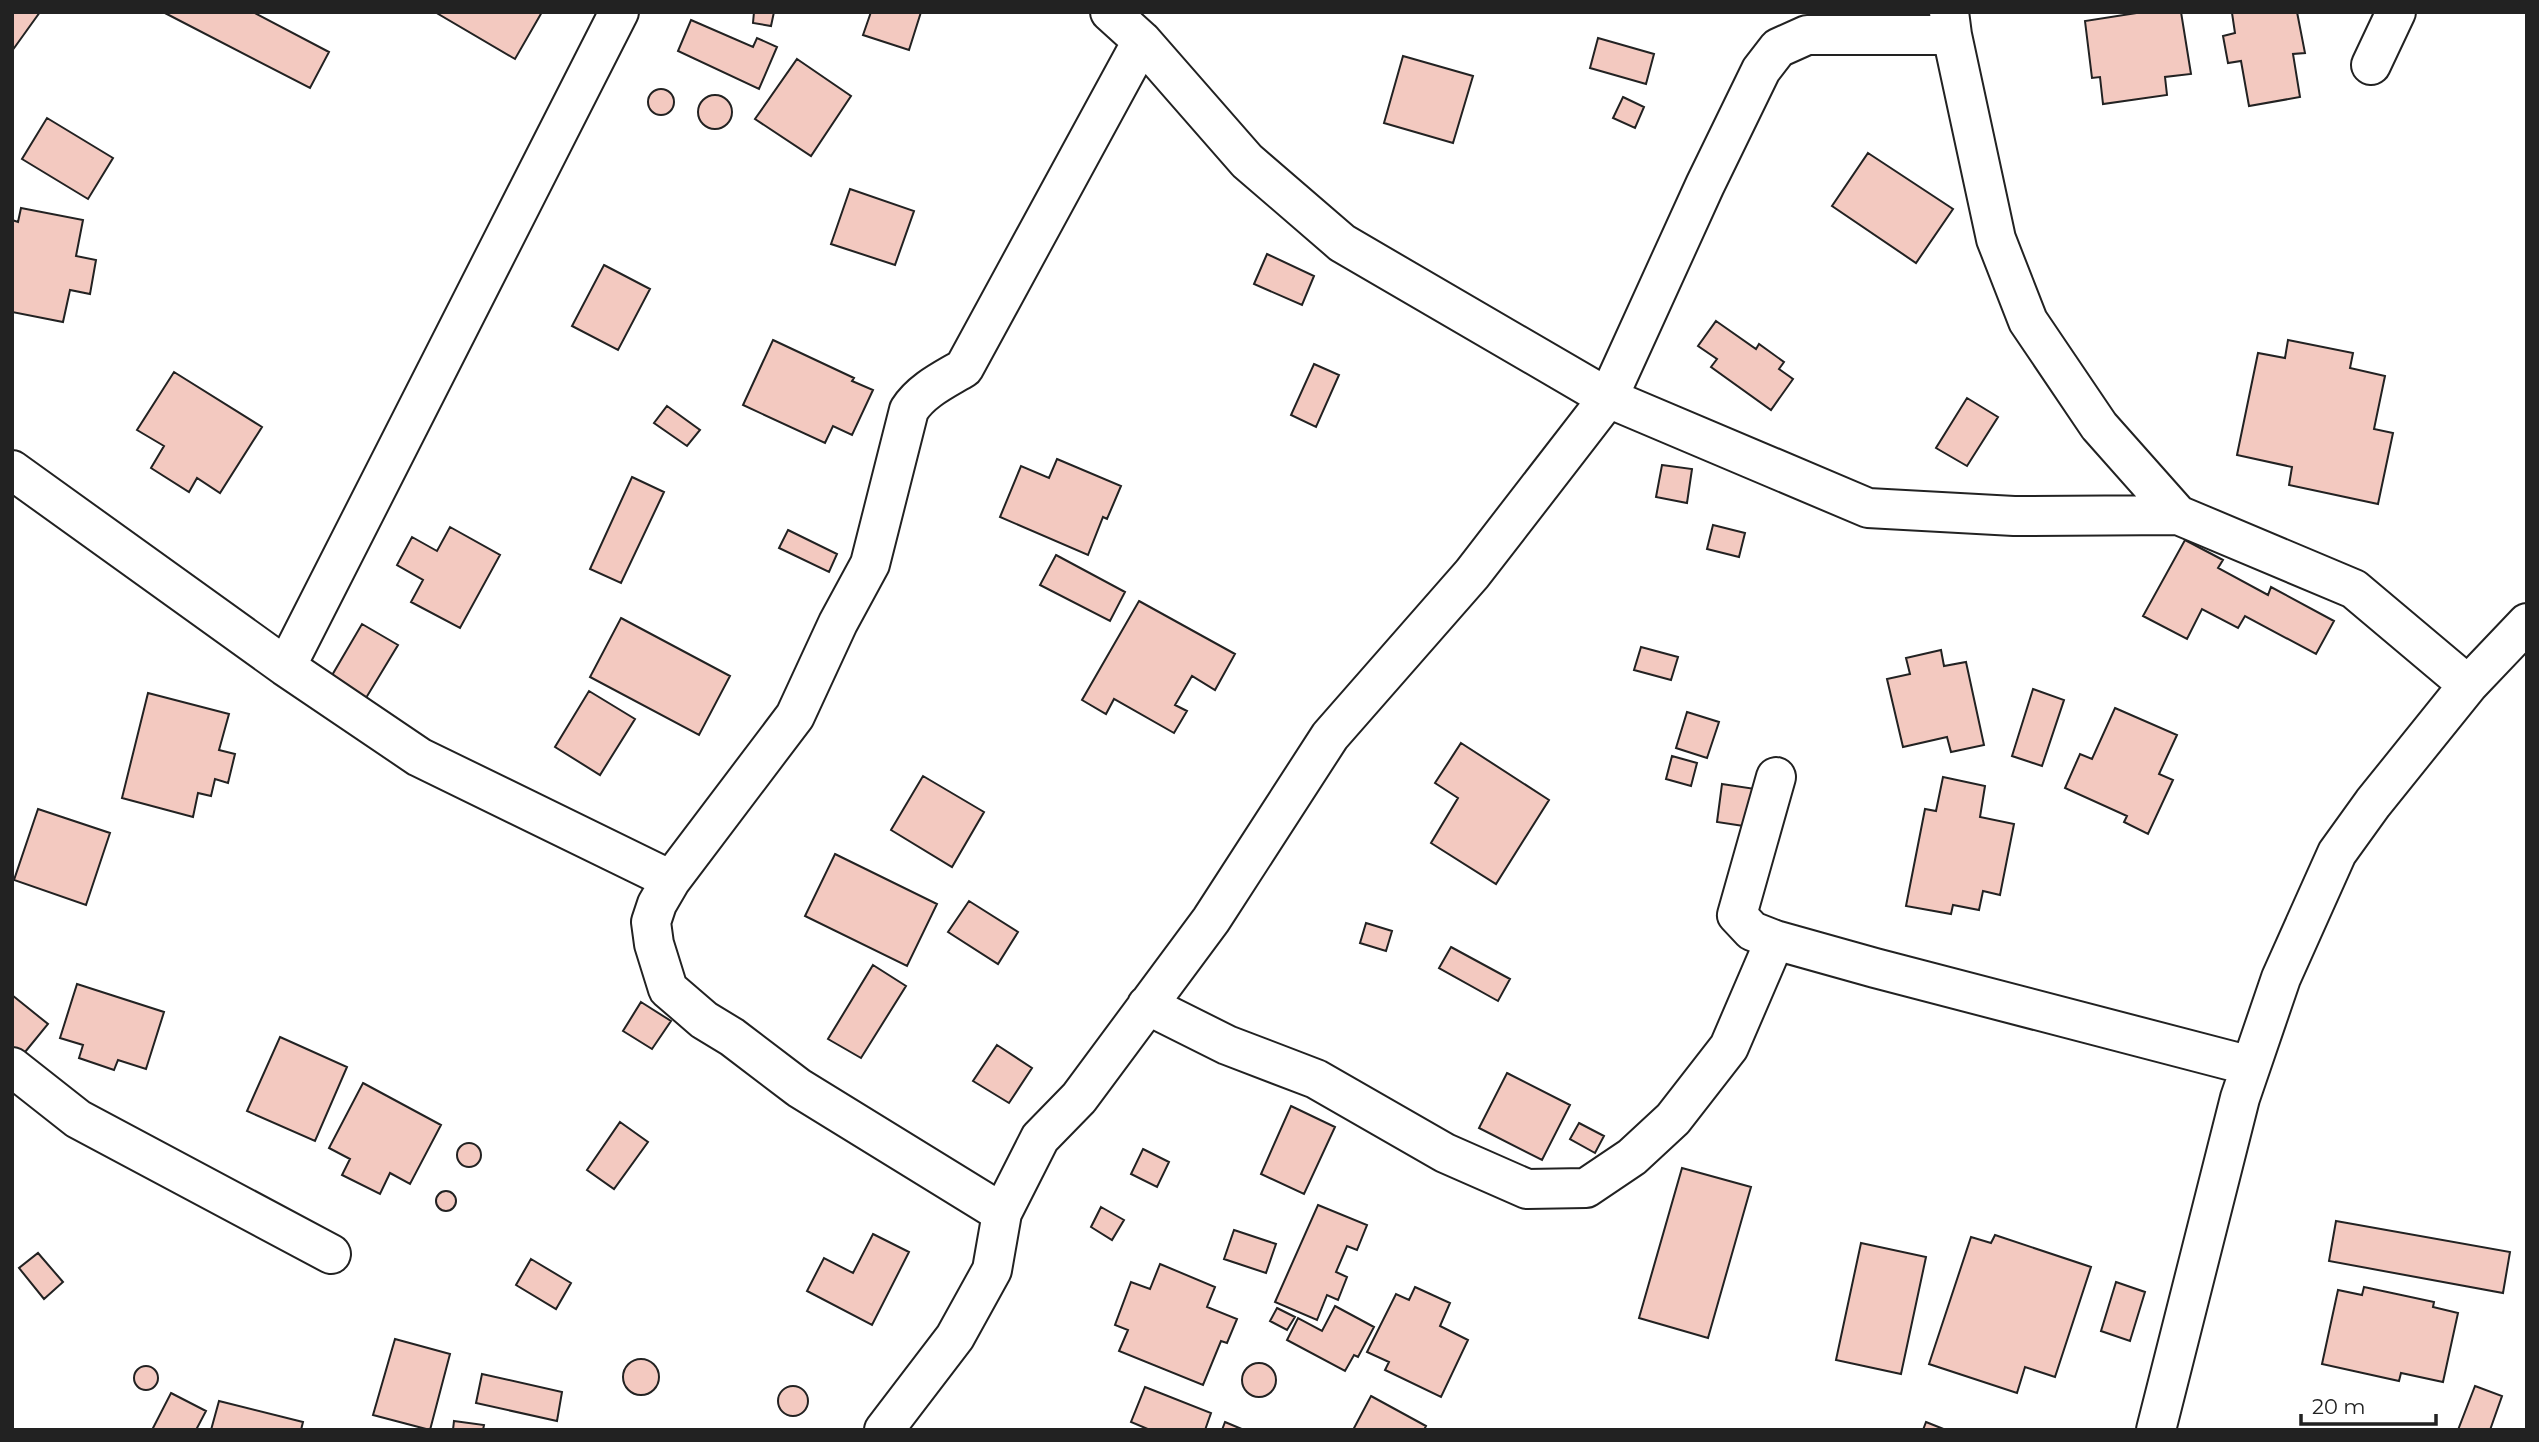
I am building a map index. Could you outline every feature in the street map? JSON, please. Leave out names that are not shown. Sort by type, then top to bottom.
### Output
[{"type":"street","points":[[286,667],[619,12]]},
{"type":"street","points":[[1110,12],[1142,41],[1247,161],[1342,243],[1608,398],[1868,508],[2014,516],[2178,515],[2354,589],[2468,685]]},
{"type":"street","points":[[2371,65],[2396,12]]},
{"type":"street","points":[[884,1430],[955,1337],[992,1270],[1002,1213],[1040,1138],[1079,1098],[1211,920],[1330,736],[1472,574],[1608,398],[1710,174],[1761,70],[1778,48],[1807,35],[1950,24],[1996,239],[2028,321],[2099,426],[2178,515]]},
{"type":"street","points":[[1002,1213],[799,1088],[732,1037],[704,1020],[668,989],[654,944],[651,922],[657,904],[671,880],[795,716],[838,623],[870,564],[903,423],[909,410],[928,389],[964,368],[1142,41]]},
{"type":"street","points":[[12,470],[286,667],[419,757],[671,880]]},
{"type":"street","points":[[2156,1430],[2237,1111],[2251,1066],[2281,978],[2337,853],[2373,803],[2468,685],[2527,624]]},
{"type":"street","points":[[1776,777],[1737,915],[1752,931],[1875,968],[2251,1066]]},
{"type":"street","points":[[1147,1004],[1227,1045],[1316,1079],[1445,1153],[1527,1189],[1586,1188],[1632,1157],[1673,1119],[1729,1047],[1775,940]]},
{"type":"street","points":[[12,1066],[78,1119],[331,1254]]},
{"type":"building","points":[[12,12],[40,12],[12,51]]},
{"type":"building","points":[[163,12],[253,12],[329,52],[310,88]]},
{"type":"building","points":[[435,12],[542,12],[515,59]]},
{"type":"building","points":[[754,12],[774,12],[771,26],[753,23]]},
{"type":"building","points":[[871,12],[921,12],[909,50],[863,35]]},
{"type":"building","points":[[2143,12],[2181,12],[2191,74],[2165,77],[2167,95],[2103,104],[2100,77],[2092,78],[2085,21]]},
{"type":"building","points":[[2297,12],[2305,53],[2293,54],[2300,97],[2249,106],[2241,61],[2228,63],[2223,36],[2235,33],[2232,13]]},
{"type":"building","points":[[691,20],[753,47],[757,38],[777,47],[759,89],[678,51]]},
{"type":"building","points":[[1598,38],[1654,54],[1646,84],[1590,68]]},
{"type":"building","points":[[1403,56],[1473,76],[1453,143],[1384,123]]},
{"type":"building","points":[[797,59],[851,96],[811,156],[755,119]]},
{"type":"building","points":[[661,89],[670,93],[674,102],[670,111],[661,115],[652,111],[648,102],[652,93]]},
{"type":"building","points":[[715,95],[727,100],[732,112],[727,124],[715,129],[703,124],[698,112],[703,100]]},
{"type":"building","points":[[1623,97],[1644,107],[1635,128],[1613,118]]},
{"type":"building","points":[[47,118],[113,158],[88,199],[22,159]]},
{"type":"building","points":[[1868,153],[1953,209],[1916,263],[1832,206]]},
{"type":"building","points":[[850,189],[914,211],[895,265],[831,244]]},
{"type":"building","points":[[21,208],[83,220],[76,256],[96,260],[90,294],[70,290],[63,322],[12,312],[12,220],[18,222]]},
{"type":"building","points":[[1267,254],[1314,276],[1302,305],[1254,284]]},
{"type":"building","points":[[604,265],[650,289],[618,350],[572,326]]},
{"type":"building","points":[[1716,321],[1756,349],[1759,344],[1784,362],[1779,369],[1793,379],[1771,410],[1711,367],[1717,359],[1698,346]]},
{"type":"building","points":[[773,340],[854,378],[852,381],[873,390],[852,435],[833,426],[825,443],[743,405]]},
{"type":"building","points":[[2288,340],[2353,353],[2350,368],[2385,376],[2374,429],[2393,433],[2378,504],[2289,485],[2292,467],[2237,455],[2258,353],[2285,358]]},
{"type":"building","points":[[1314,364],[1339,375],[1316,427],[1291,415]]},
{"type":"building","points":[[174,372],[262,427],[220,493],[197,478],[189,492],[151,468],[164,446],[137,430]]},
{"type":"building","points":[[1967,398],[1998,417],[1967,466],[1936,448]]},
{"type":"building","points":[[667,406],[700,430],[687,446],[654,423]]},
{"type":"building","points":[[1057,459],[1121,486],[1107,519],[1103,517],[1088,555],[1000,517],[1021,466],[1049,478]]},
{"type":"building","points":[[1662,465],[1692,469],[1687,503],[1656,497]]},
{"type":"building","points":[[632,477],[664,492],[621,583],[590,569]]},
{"type":"building","points":[[1713,525],[1745,533],[1739,557],[1707,549]]},
{"type":"building","points":[[450,527],[500,555],[460,628],[411,602],[423,580],[397,565],[412,537],[437,551]]},
{"type":"building","points":[[788,530],[837,554],[829,572],[779,548]]},
{"type":"building","points":[[2185,540],[2223,560],[2218,568],[2268,595],[2271,587],[2334,621],[2316,654],[2245,616],[2238,628],[2202,609],[2187,639],[2143,616]]},
{"type":"building","points":[[1056,555],[1125,592],[1110,621],[1040,585]]},
{"type":"building","points":[[1139,601],[1235,654],[1215,690],[1192,676],[1175,705],[1187,711],[1174,733],[1114,699],[1106,714],[1082,700]]},
{"type":"building","points":[[621,618],[730,676],[699,735],[590,677]]},
{"type":"building","points":[[362,624],[398,645],[366,698],[331,677]]},
{"type":"building","points":[[1641,647],[1678,657],[1671,680],[1634,670]]},
{"type":"building","points":[[1941,650],[1944,666],[1966,662],[1984,745],[1951,752],[1947,737],[1903,747],[1887,679],[1910,674],[1906,658]]},
{"type":"building","points":[[2033,689],[2064,700],[2042,766],[2012,756]]},
{"type":"building","points":[[589,691],[635,719],[600,775],[555,747]]},
{"type":"building","points":[[148,693],[229,714],[219,750],[235,754],[228,783],[215,779],[211,796],[198,793],[193,817],[122,798]]},
{"type":"building","points":[[2115,708],[2177,735],[2159,774],[2173,780],[2148,834],[2124,822],[2127,816],[2065,788],[2080,754],[2092,759]]},
{"type":"building","points":[[1687,712],[1719,722],[1707,758],[1676,748]]},
{"type":"building","points":[[1461,743],[1549,800],[1496,884],[1431,843],[1458,798],[1435,783]]},
{"type":"building","points":[[1672,756],[1697,763],[1691,786],[1666,779]]},
{"type":"building","points":[[923,776],[984,812],[952,867],[891,830]]},
{"type":"building","points":[[1943,777],[1985,786],[1980,817],[2014,824],[2000,895],[1983,891],[1979,910],[1953,905],[1951,914],[1906,906],[1925,809],[1936,811]]},
{"type":"building","points":[[1722,784],[1762,790],[1757,828],[1717,822]]},
{"type":"building","points":[[38,809],[110,833],[86,905],[14,880]]},
{"type":"building","points":[[835,854],[937,904],[907,966],[805,916]]},
{"type":"building","points":[[969,901],[1018,932],[998,964],[948,932]]},
{"type":"building","points":[[1366,923],[1392,931],[1386,951],[1360,943]]},
{"type":"building","points":[[1451,947],[1510,979],[1498,1001],[1439,968]]},
{"type":"building","points":[[873,965],[906,986],[861,1058],[828,1039]]},
{"type":"building","points":[[77,984],[164,1012],[146,1069],[118,1060],[114,1070],[79,1058],[83,1045],[60,1038]]},
{"type":"building","points":[[12,995],[48,1024],[21,1057],[12,1050]]},
{"type":"building","points":[[641,1002],[671,1021],[652,1049],[623,1031]]},
{"type":"building","points":[[280,1037],[347,1067],[315,1141],[247,1111]]},
{"type":"building","points":[[997,1045],[1032,1068],[1009,1103],[973,1081]]},
{"type":"building","points":[[1507,1073],[1570,1105],[1542,1160],[1479,1128]]},
{"type":"building","points":[[363,1083],[441,1125],[410,1184],[390,1173],[380,1194],[342,1175],[350,1159],[329,1148]]},
{"type":"building","points":[[1291,1106],[1335,1127],[1304,1194],[1261,1174]]},
{"type":"building","points":[[620,1122],[648,1142],[614,1189],[587,1170]]},
{"type":"building","points":[[1579,1123],[1604,1136],[1595,1153],[1570,1139]]},
{"type":"building","points":[[469,1143],[478,1146],[481,1155],[478,1164],[469,1167],[460,1164],[457,1155],[460,1146]]},
{"type":"building","points":[[1143,1149],[1169,1162],[1157,1187],[1131,1174]]},
{"type":"building","points":[[1682,1168],[1751,1187],[1708,1338],[1639,1318]]},
{"type":"building","points":[[446,1191],[453,1194],[456,1201],[453,1208],[446,1211],[439,1208],[436,1201],[439,1194]]},
{"type":"building","points":[[1318,1205],[1367,1225],[1357,1250],[1347,1246],[1336,1272],[1347,1277],[1338,1300],[1327,1295],[1317,1320],[1275,1302]]},
{"type":"building","points":[[1101,1207],[1124,1220],[1112,1240],[1091,1227]]},
{"type":"building","points":[[2336,1221],[2510,1252],[2503,1293],[2329,1261]]},
{"type":"building","points":[[1234,1230],[1276,1244],[1266,1273],[1224,1259]]},
{"type":"building","points":[[873,1234],[909,1252],[872,1325],[807,1291],[824,1258],[853,1273]]},
{"type":"building","points":[[1995,1235],[2091,1267],[2055,1377],[2025,1367],[2017,1393],[1929,1364],[1971,1237],[1991,1243]]},
{"type":"building","points":[[1861,1243],[1926,1257],[1901,1374],[1836,1360]]},
{"type":"building","points":[[38,1253],[63,1282],[44,1299],[19,1268]]},
{"type":"building","points":[[531,1259],[571,1283],[556,1309],[516,1285]]},
{"type":"building","points":[[1160,1264],[1215,1287],[1207,1307],[1237,1319],[1227,1343],[1221,1341],[1203,1385],[1119,1351],[1128,1330],[1115,1325],[1131,1282],[1150,1289]]},
{"type":"building","points":[[2116,1282],[2145,1292],[2130,1341],[2101,1331]]},
{"type":"building","points":[[1415,1287],[1450,1303],[1440,1326],[1468,1340],[1441,1397],[1385,1370],[1389,1362],[1367,1352],[1396,1294],[1409,1300]]},
{"type":"building","points":[[2364,1287],[2434,1302],[2433,1307],[2458,1313],[2443,1382],[2401,1373],[2399,1381],[2322,1364],[2338,1290],[2362,1295]]},
{"type":"building","points":[[1335,1306],[1374,1327],[1358,1357],[1354,1355],[1345,1371],[1287,1340],[1298,1318],[1322,1331]]},
{"type":"building","points":[[1277,1308],[1295,1317],[1287,1330],[1270,1321]]},
{"type":"building","points":[[395,1339],[450,1354],[430,1430],[373,1415]]},
{"type":"building","points":[[641,1359],[654,1364],[659,1377],[654,1390],[641,1395],[628,1390],[623,1377],[628,1364]]},
{"type":"building","points":[[1259,1363],[1271,1368],[1276,1380],[1271,1392],[1259,1397],[1247,1392],[1242,1380],[1247,1368]]},
{"type":"building","points":[[146,1366],[157,1373],[158,1378],[151,1389],[146,1390],[135,1383],[134,1378],[141,1367]]},
{"type":"building","points":[[482,1374],[562,1392],[557,1421],[476,1403]]},
{"type":"building","points":[[793,1386],[803,1391],[808,1401],[803,1411],[793,1416],[783,1411],[778,1401],[783,1391]]},
{"type":"building","points":[[2475,1386],[2502,1396],[2490,1430],[2458,1430]]},
{"type":"building","points":[[1145,1387],[1211,1413],[1205,1430],[1150,1430],[1131,1422]]},
{"type":"building","points":[[171,1393],[206,1411],[196,1430],[152,1430]]},
{"type":"building","points":[[1371,1396],[1426,1426],[1424,1430],[1353,1430]]},
{"type":"building","points":[[219,1401],[303,1422],[301,1430],[211,1430]]},
{"type":"building","points":[[454,1421],[484,1425],[483,1430],[453,1430]]},
{"type":"building","points":[[1225,1422],[1244,1430],[1222,1430]]},
{"type":"building","points":[[1926,1422],[1946,1430],[1923,1430]]}]
